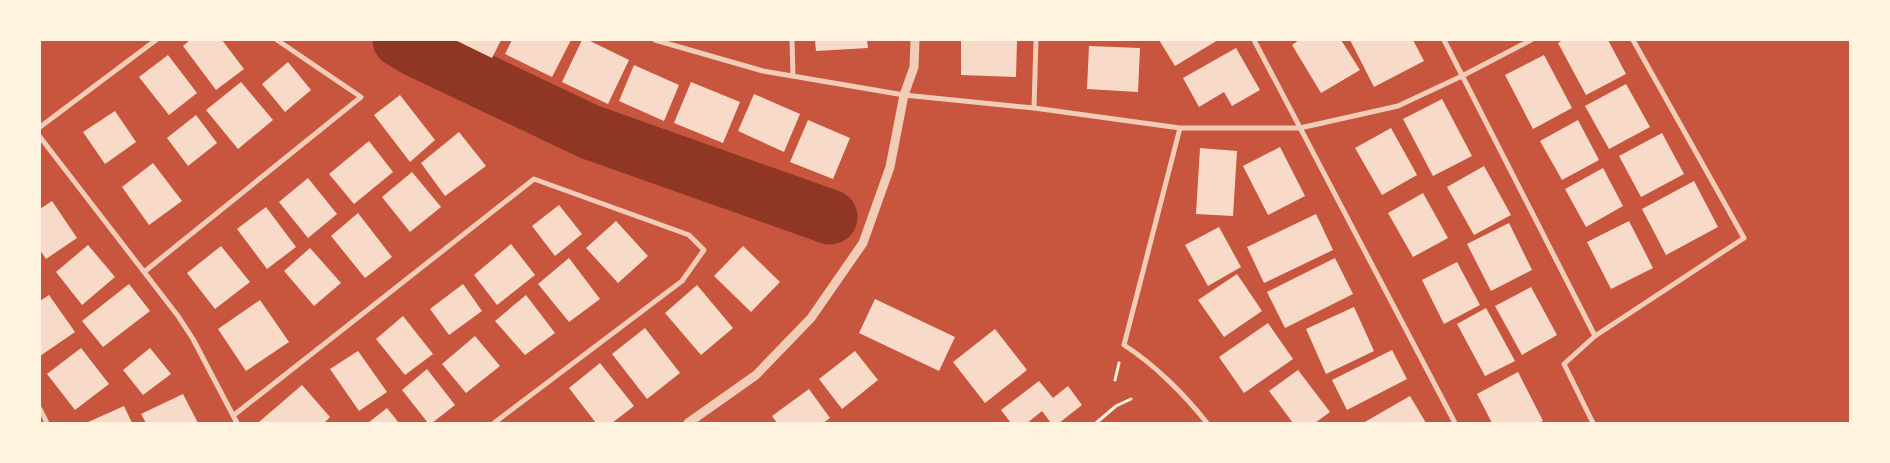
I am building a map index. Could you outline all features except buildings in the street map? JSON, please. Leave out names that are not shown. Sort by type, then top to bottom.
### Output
[{"type":"street","points":[[40,127],[156,40]]},
{"type":"street","points":[[144,272],[361,97],[277,40]]},
{"type":"street","points":[[655,40],[763,71],[904,96],[1034,108],[1180,128],[1300,128],[1398,106],[1462,76],[1531,40]]},
{"type":"street","points":[[792,40],[793,76]]},
{"type":"street","points":[[688,423],[756,375],[811,318],[863,243],[890,167],[904,96],[914,66],[915,40]]},
{"type":"street","points":[[1034,108],[1036,40]]},
{"type":"street","points":[[1254,40],[1455,423]]},
{"type":"street","points":[[1444,40],[1595,336]]},
{"type":"street","points":[[1593,423],[1564,364],[1595,336],[1744,238],[1633,40]]},
{"type":"street","points":[[1180,128],[1124,345],[1140,354],[1194,406],[1207,423]]},
{"type":"street","points":[[40,137],[178,316],[193,339],[237,423]]},
{"type":"street","points":[[234,415],[534,180],[689,235],[704,250],[682,280],[494,423]]},
{"type":"street","points":[[40,409],[47,423]]},
{"type":"path","points":[[1096,423],[1116,406],[1131,399]]},
{"type":"waterway","points":[[400,40],[415,49],[590,132],[830,217]]}]
